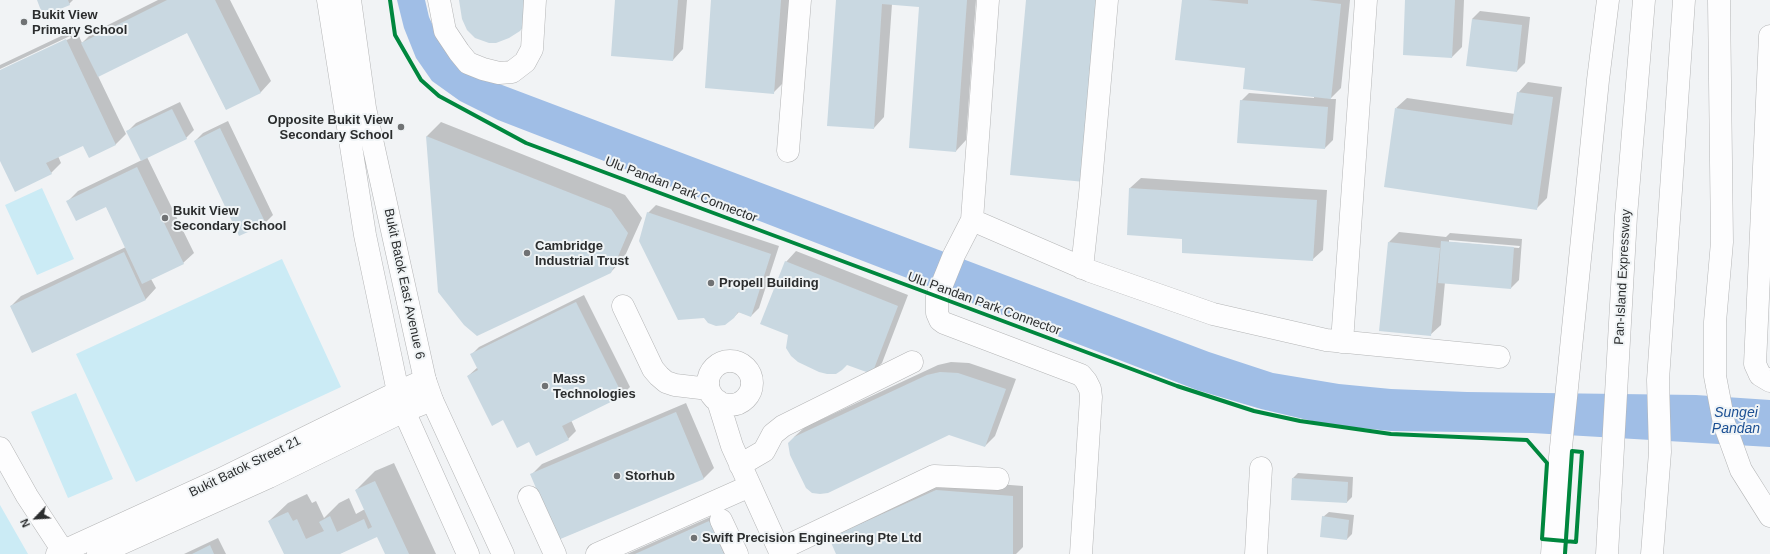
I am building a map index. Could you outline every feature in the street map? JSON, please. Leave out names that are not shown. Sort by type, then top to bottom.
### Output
[{"type":"main road","name":"Bukit Batok East Avenue 6","points":[[328,0],[366,235],[401,401],[468,554]]},
{"type":"main road","name":"Bukit Batok East Avenue 6","points":[[350,0],[365,108],[428,390],[503,554]]},
{"type":"main road","points":[[439,0],[445,31],[459,52],[468,62],[483,69],[500,73],[512,72],[524,62],[532,49],[535,0]]},
{"type":"main road","points":[[788,151],[800,0]]},
{"type":"main road","points":[[988,0],[972,220],[954,255],[937,297],[937,313],[940,320],[944,323],[1081,375],[1086,382],[1090,389],[1091,397],[1081,554]]},
{"type":"main road","points":[[1082,268],[1107,0]]},
{"type":"main road","points":[[1342,342],[1366,0]]},
{"type":"main road","points":[[1552,554],[1557,487],[1598,80],[1608,0]]},
{"type":"main road","name":"Pan-Island Expressway","points":[[1607,554],[1626,216],[1644,0]]},
{"type":"main road","points":[[1652,554],[1660,452],[1658,380],[1684,0]]},
{"type":"main road","points":[[1719,0],[1722,242],[1715,322],[1715,376],[1724,423],[1740,470],[1770,516]]},
{"type":"main road","points":[[1770,36],[1754,364],[1760,375],[1770,381]]},
{"type":"main road","points":[[972,220],[1082,268],[1213,314],[1326,340],[1498,357]]},
{"type":"main road","points":[[623,306],[653,369],[659,376],[666,382],[714,395],[732,446],[780,552],[934,476],[998,479]]},
{"type":"main road","points":[[740,465],[764,451],[773,434],[783,426],[912,362]]},
{"type":"main road","name":"Bukit Batok Street 21","points":[[58,553],[261,460],[428,390]]},
{"type":"main road","name":"Bukit Batok Street 21","points":[[98,554],[269,477],[401,401]]},
{"type":"main road","points":[[0,448],[58,553]]},
{"type":"main road","points":[[1256,554],[1261,468]]},
{"type":"main road","points":[[0,474],[58,553]]},
{"type":"main road","points":[[597,554],[750,486]]},
{"type":"main road","points":[[529,498],[555,554]]},
{"type":"main road","points":[[721,520],[738,554]]},
{"type":"shaded area","points":[[42,188],[74,259],[37,275],[5,205]]},
{"type":"shaded area","points":[[282,259],[341,387],[136,482],[76,354]]},
{"type":"shaded area","points":[[76,393],[113,479],[68,498],[31,412]]},
{"type":"shaded area","points":[[0,505],[28,554],[0,554]]},
{"type":"water","name":"Sungei Pandan","points":[[397,0],[425,0],[429,17],[439,39],[473,74],[1209,352],[1273,373],[1339,384],[1391,389],[1467,392],[1696,395],[1770,400],[1770,447],[1532,433],[1391,431],[1329,425],[1261,409],[1197,390],[498,120],[460,101],[432,81],[416,58],[404,28]]},
{"type":"building","points":[[37,0],[68,0],[70,5],[43,16]]},
{"type":"building","points":[[167,0],[215,0],[261,93],[226,110],[187,33],[98,77],[81,43]]},
{"type":"building","points":[[459,0],[531,0],[524,26],[520,31],[509,38],[496,43],[489,43],[475,38],[467,30],[462,19]]},
{"type":"building","points":[[615,0],[678,0],[673,61],[611,56]]},
{"type":"building","points":[[711,0],[781,0],[774,94],[705,88]]},
{"type":"building","points":[[836,0],[967,0],[956,152],[909,148],[919,7],[882,4],[874,129],[827,126]]},
{"type":"building","points":[[1026,0],[1102,0],[1085,182],[1010,175]]},
{"type":"building","points":[[1182,0],[1208,0],[1248,4],[1248,0],[1309,0],[1341,4],[1331,99],[1243,89],[1245,68],[1175,60]]},
{"type":"building","points":[[1405,0],[1455,0],[1452,58],[1403,55]]},
{"type":"building","points":[[1472,19],[1522,25],[1517,72],[1466,66]]},
{"type":"building","points":[[66,39],[116,145],[89,158],[83,146],[46,163],[52,174],[15,192],[0,161],[0,70]]},
{"type":"building","points":[[1517,92],[1553,97],[1537,210],[1384,187],[1395,108],[1512,125]]},
{"type":"building","points":[[1240,100],[1328,107],[1325,149],[1237,143]]},
{"type":"building","points":[[172,109],[187,139],[141,161],[126,131]]},
{"type":"building","points":[[220,128],[266,224],[239,236],[194,141]]},
{"type":"building","name":"Cambridge Industrial Trust","points":[[426,136],[611,209],[628,233],[611,273],[477,336],[464,325],[438,292]]},
{"type":"building","points":[[137,167],[184,264],[142,284],[106,207],[76,221],[66,201]]},
{"type":"building","points":[[1129,188],[1317,200],[1313,261],[1182,253],[1182,239],[1127,235]]},
{"type":"building","name":"Propell Building","points":[[647,212],[771,254],[751,317],[738,312],[734,318],[725,325],[716,326],[708,323],[704,318],[678,320],[639,241]]},
{"type":"building","points":[[1441,241],[1514,247],[1511,289],[1438,283]]},
{"type":"building","points":[[1388,242],[1440,248],[1431,336],[1379,331]]},
{"type":"building","points":[[124,252],[146,300],[32,353],[10,306]]},
{"type":"building","points":[[785,261],[898,306],[872,374],[847,365],[836,374],[819,372],[798,362],[791,356],[786,348],[788,335],[760,324]]},
{"type":"building","name":"Mass Technologies","points":[[576,302],[623,396],[562,426],[569,440],[536,456],[529,442],[517,448],[503,420],[492,426],[467,376],[478,370],[470,354]]},
{"type":"building","points":[[940,372],[958,373],[1006,389],[985,447],[949,435],[828,493],[812,493],[806,488],[790,455],[788,443],[794,437],[927,375]]},
{"type":"building","name":"Storhub","points":[[676,412],[704,479],[558,540],[530,474]]},
{"type":"building","points":[[1292,478],[1348,482],[1347,503],[1291,500]]},
{"type":"building","points":[[375,481],[409,554],[385,554],[377,537],[340,554],[284,554],[268,521],[288,512],[293,521],[297,519],[306,539],[324,531],[319,522],[330,516],[337,532],[364,519],[368,529],[372,527],[355,490]]},
{"type":"building","points":[[936,490],[1013,496],[1013,554],[836,554],[829,538]]},
{"type":"building","points":[[1322,516],[1349,520],[1347,540],[1320,537]]},
{"type":"building","name":"Swift Precision Engineering Pte Ltd","points":[[709,521],[724,554],[635,554]]},
{"type":"building","points":[[210,545],[214,554],[192,554]]},
{"type":"cycle path","name":"Ulu Pandan Park Connector","points":[[390,0],[395,35],[421,80],[439,96],[526,143],[1177,386],[1254,411],[1300,421],[1391,434],[1527,440],[1547,463],[1542,539],[1576,542],[1582,452],[1572,451],[1565,554]]},
{"type":"place","name":"Bukit View Primary School","points":[[24,22]]},
{"type":"place","name":"Opposite Bukit View Secondary School","points":[[401,127]]},
{"type":"place","name":"Bukit View Secondary School","points":[[165,218]]},
{"type":"place","name":"Cambridge Industrial Trust","points":[[527,253]]},
{"type":"place","name":"Propell Building","points":[[711,283]]},
{"type":"place","name":"Mass Technologies","points":[[545,386]]},
{"type":"place","name":"Storhub","points":[[617,476]]},
{"type":"place","name":"Swift Precision Engineering Pte Ltd","points":[[694,538]]}]
